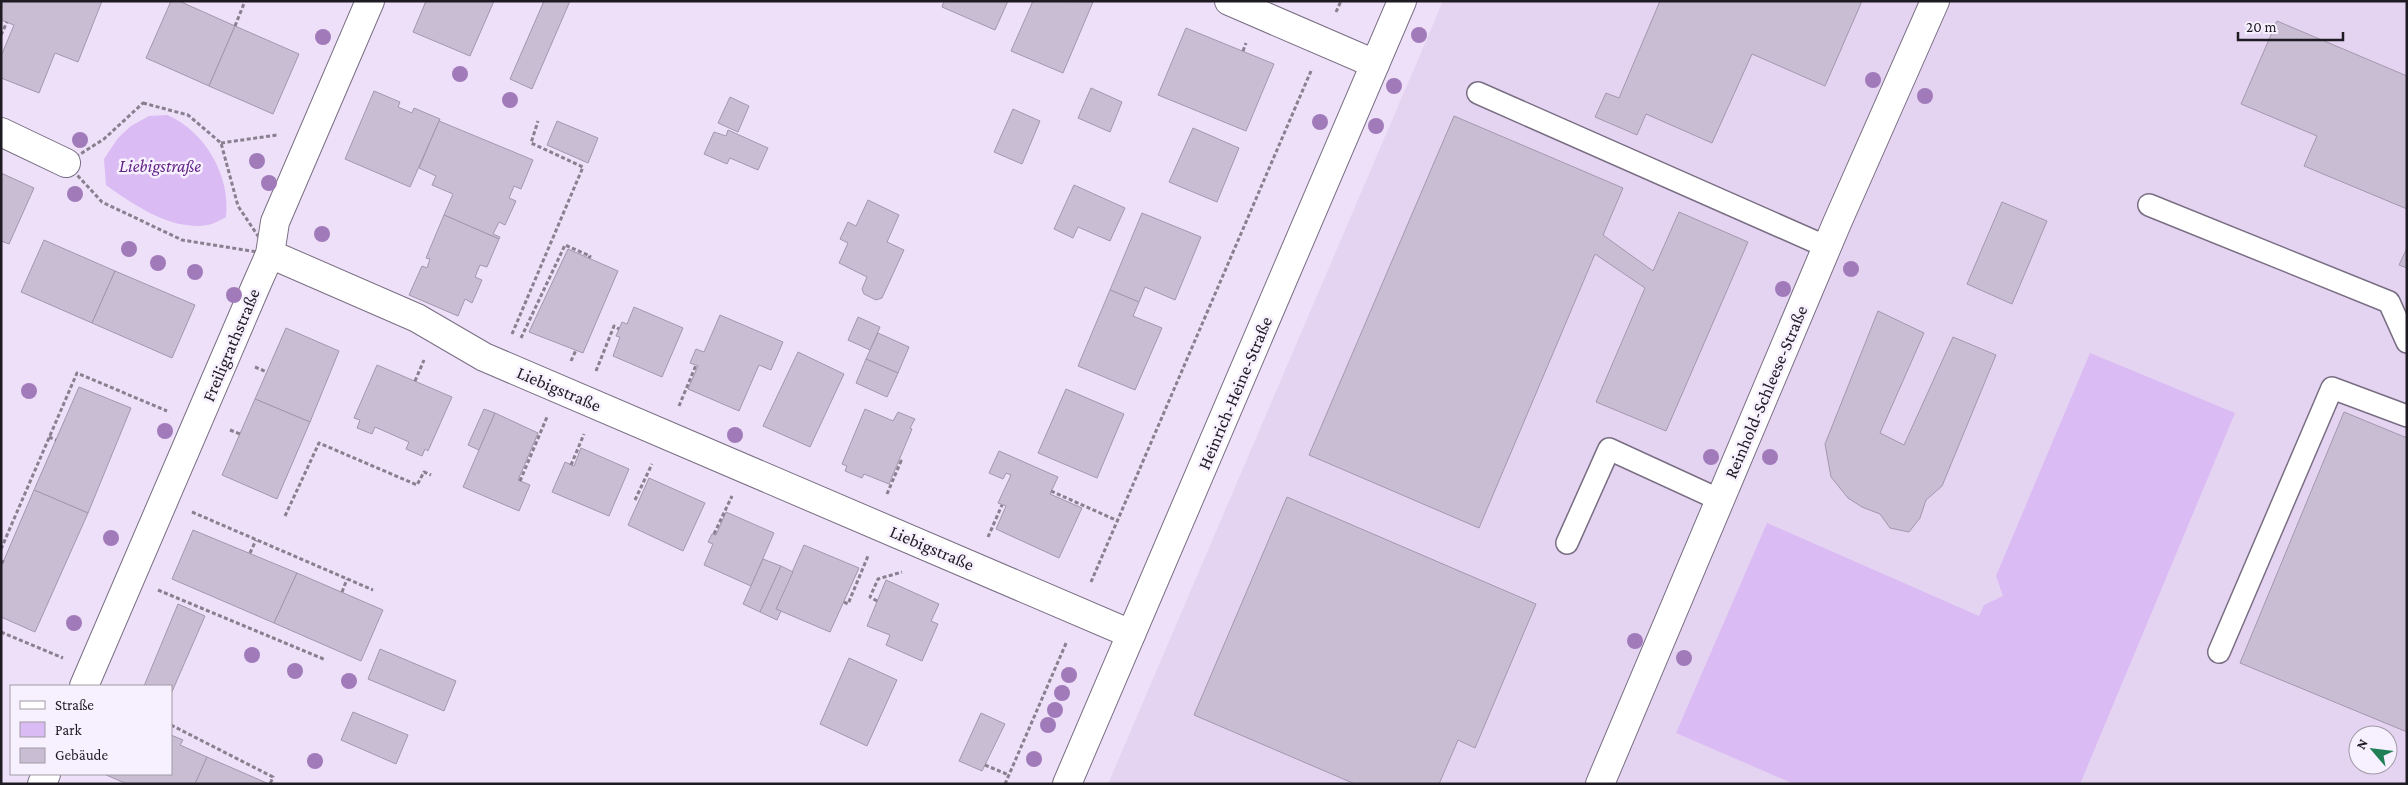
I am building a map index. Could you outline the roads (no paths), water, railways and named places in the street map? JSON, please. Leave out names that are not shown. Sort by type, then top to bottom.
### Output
[{"type":"street","name":"Freiligrathstraße","points":[[84,685],[270,254],[276,222],[370,1]]},
{"type":"street","points":[[1229,1],[1376,64]]},
{"type":"street","name":"Heinrich-Heine-Straße","points":[[1066,784],[1402,1]]},
{"type":"street","name":"Reinhold-Schleese-Straße","points":[[1600,784],[1827,247],[1935,1]]},
{"type":"street","points":[[1,132],[66,163]]},
{"type":"street","name":"Liebigstraße","points":[[270,254],[417,318],[492,361],[1132,634]]},
{"type":"lane","points":[[1478,93],[1827,247]]},
{"type":"lane","points":[[2149,205],[2389,302],[2407,342]]},
{"type":"lane","points":[[2220,652],[2332,388],[2407,416]]},
{"type":"lane","points":[[1567,543],[1609,449],[1720,500]]}]
